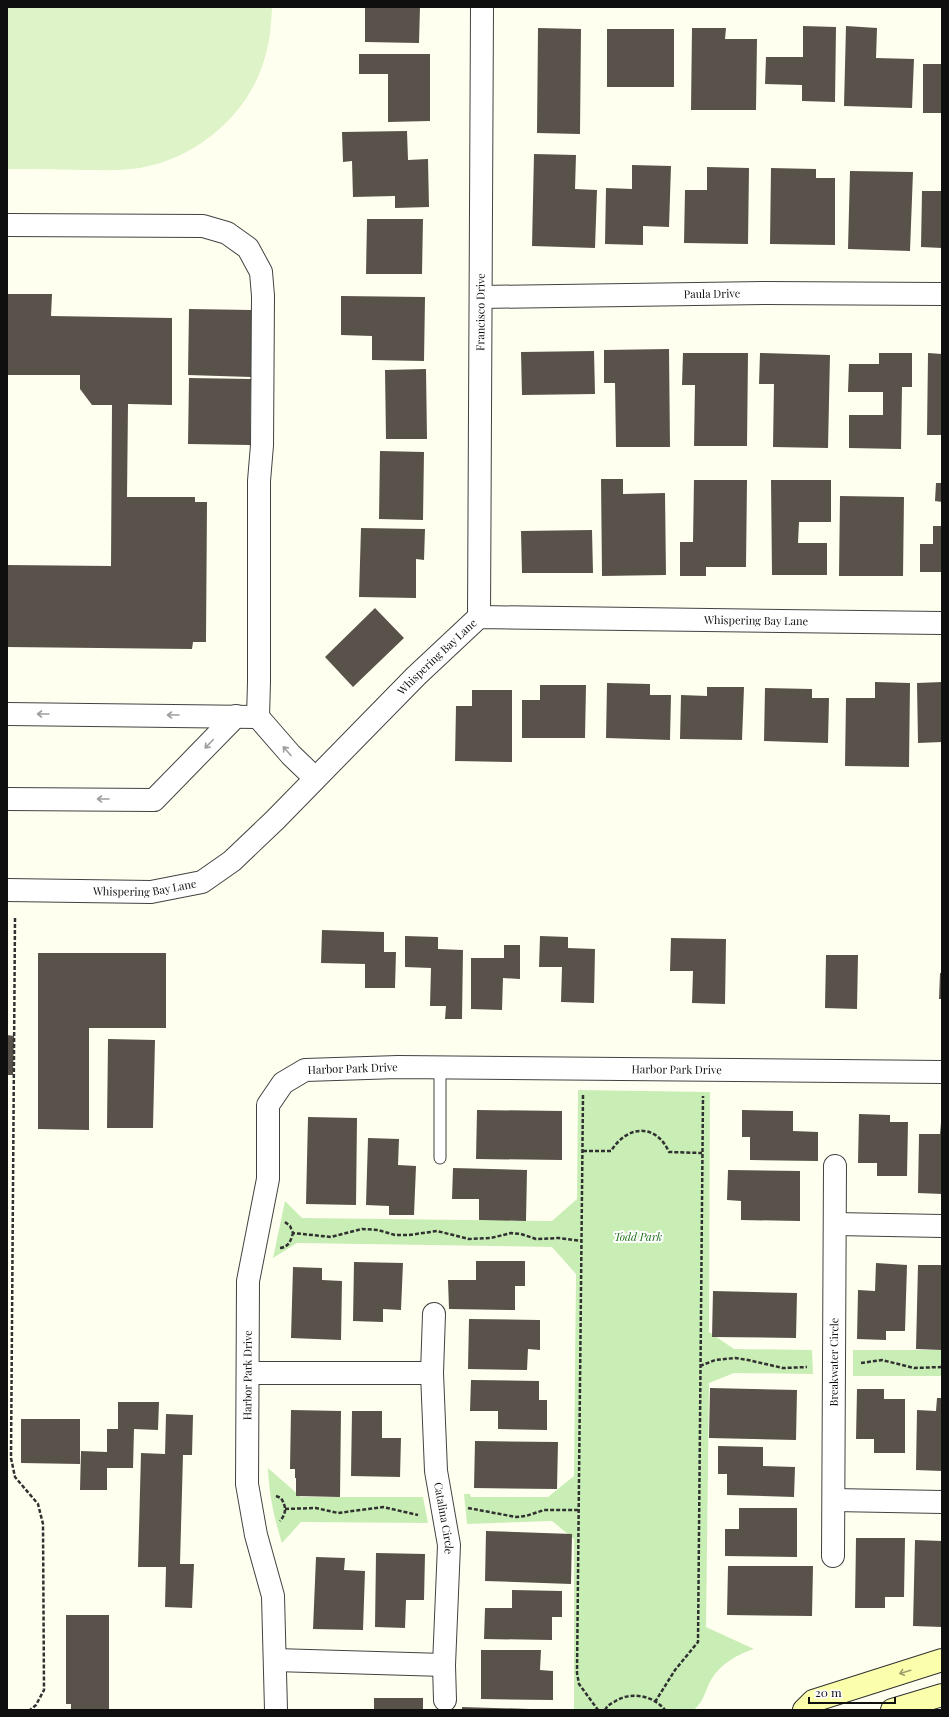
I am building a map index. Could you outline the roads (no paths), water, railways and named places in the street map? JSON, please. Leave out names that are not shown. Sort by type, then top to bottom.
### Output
[{"type":"street","name":"Francisco Drive","points":[[479,617],[482,297],[482,7]]},
{"type":"street","points":[[7,224],[203,226],[227,233],[248,248],[261,272],[263,296],[262,445],[259,481],[258,717],[291,756],[315,778]]},
{"type":"street","name":"Paula Drive","points":[[482,297],[766,293],[942,294]]},
{"type":"street","name":"Whispering Bay Lane","points":[[7,890],[151,892],[202,882],[232,862],[416,676],[479,617],[942,623]]},
{"type":"street","points":[[7,714],[258,717]]},
{"type":"street","points":[[7,799],[154,800],[236,716]]},
{"type":"street","name":"Harbor Park Drive","points":[[276,1710],[272,1596],[256,1535],[247,1484],[248,1281],[268,1179],[268,1105],[283,1083],[305,1070],[398,1067],[942,1072]]},
{"type":"street","name":"Breakwater Circle","points":[[833,1556],[836,1166]]},
{"type":"street","points":[[835,1224],[942,1226]]},
{"type":"street","name":"Catalina Circle","points":[[434,1314],[432,1373],[436,1471],[449,1545],[444,1665],[445,1700]]},
{"type":"street","points":[[248,1373],[432,1373]]},
{"type":"street","points":[[834,1500],[942,1502]]},
{"type":"street","points":[[275,1660],[444,1665]]},
{"type":"street","points":[[804,1710],[813,1701],[942,1660]]},
{"type":"street","points":[[892,1710],[942,1695]]},
{"type":"lane","points":[[440,1067],[440,1158]]},
{"type":"park label","name":"Todd Park","points":[[638,1237]]}]
